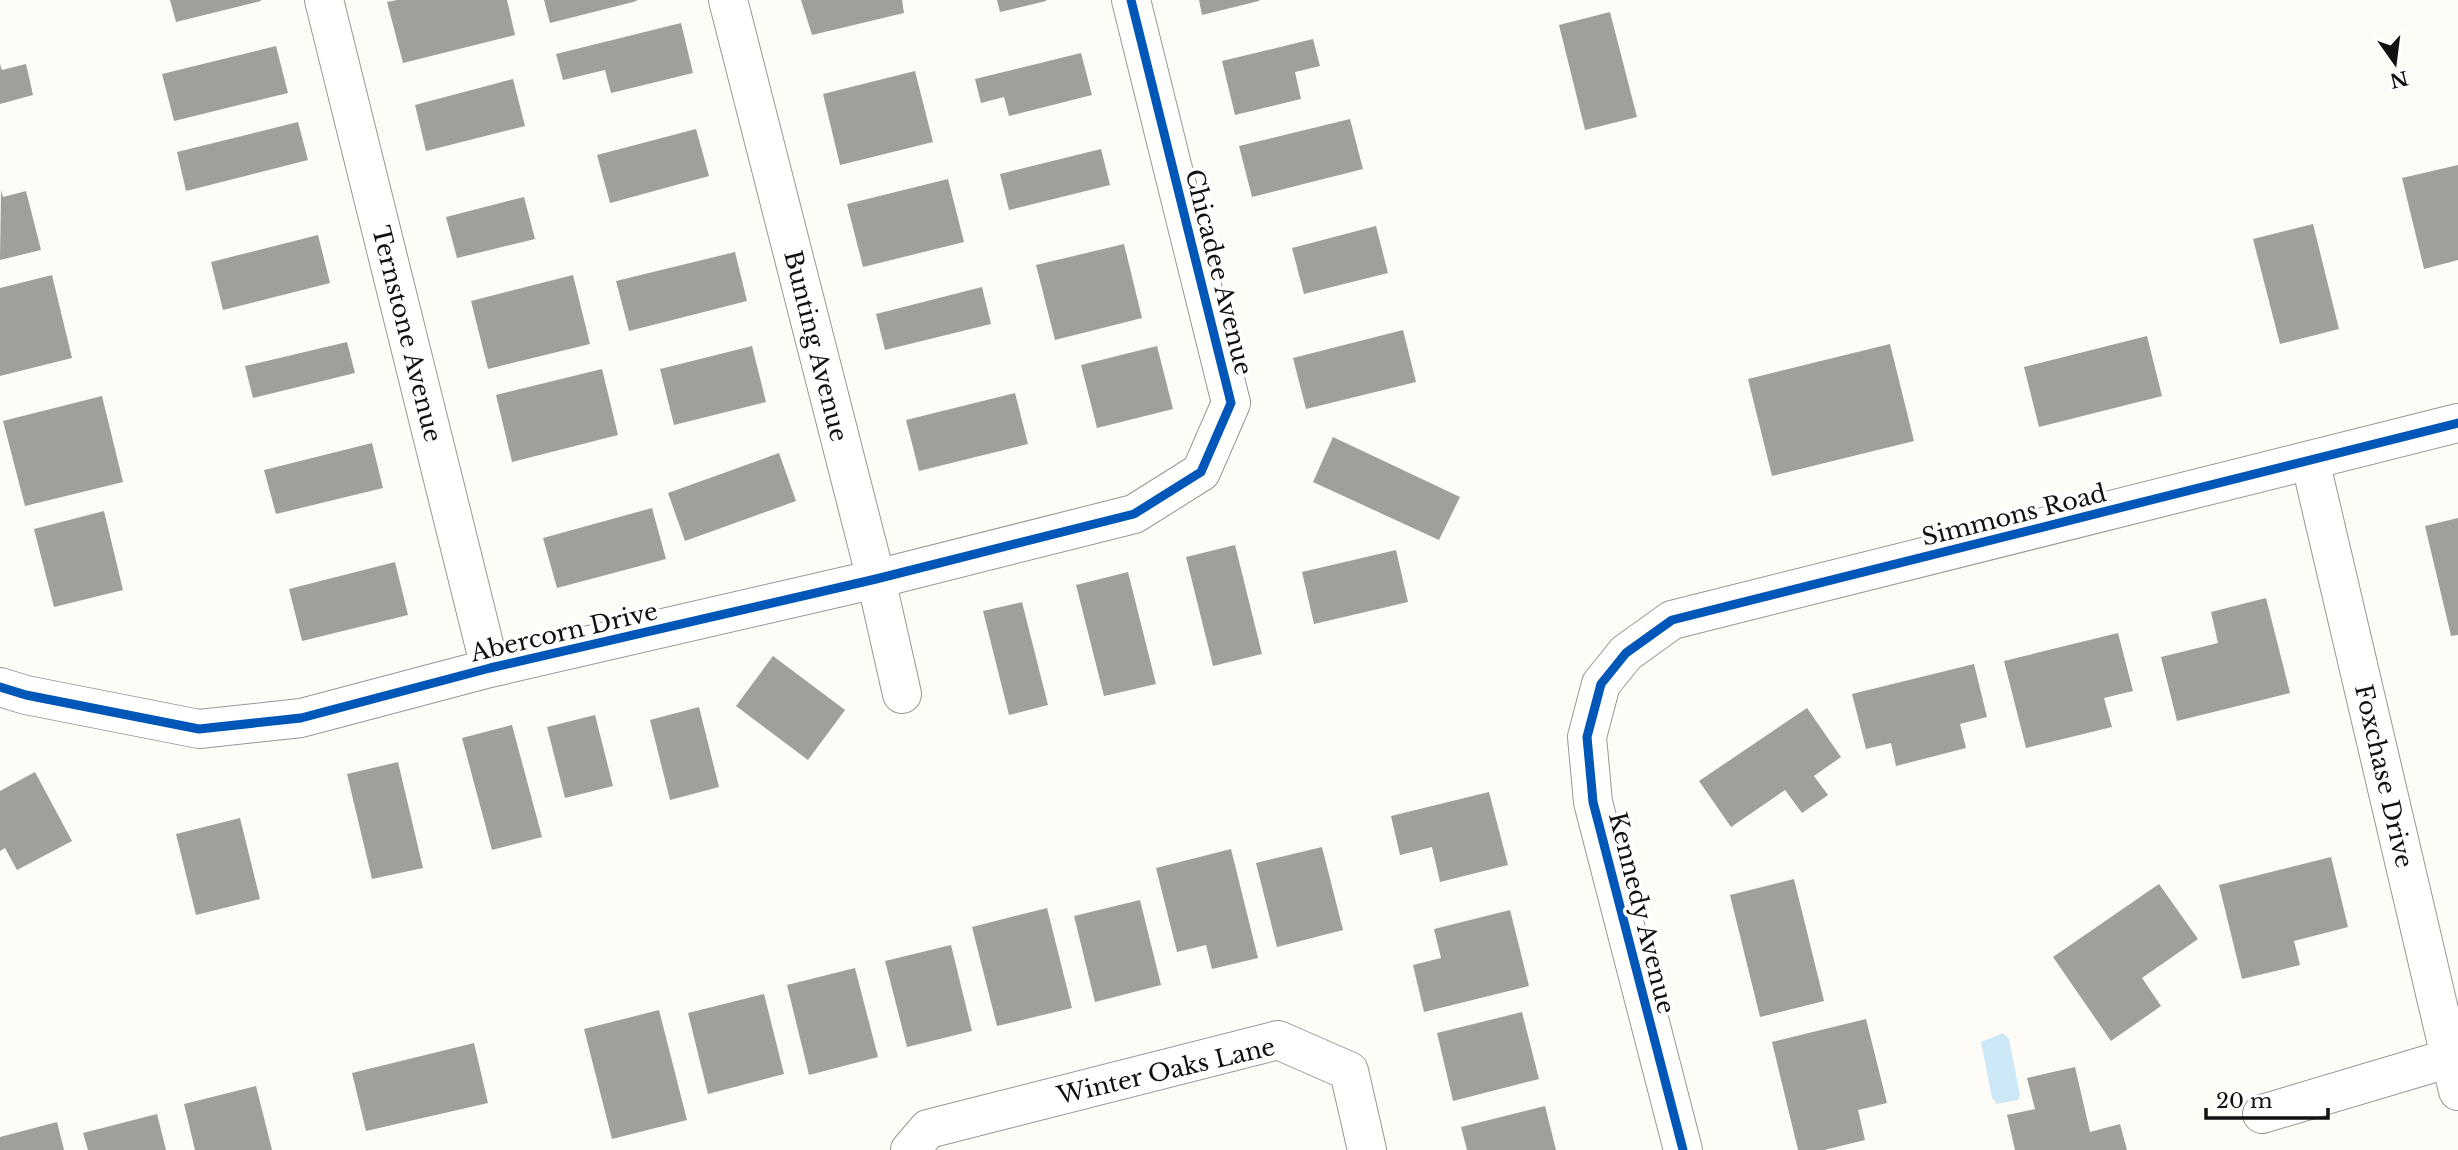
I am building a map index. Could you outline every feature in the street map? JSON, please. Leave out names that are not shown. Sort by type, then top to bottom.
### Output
[{"type":"street","name":"Ternstone Avenue","points":[[324,0],[490,668]]},
{"type":"street","name":"Bunting Avenue","points":[[728,0],[876,579],[902,694]]},
{"type":"street","name":"Chicadee Avenue","points":[[1131,0],[1231,403],[1201,472],[1134,514]]},
{"type":"street","name":"Simmons Road","points":[[1601,684],[1626,653],[1672,620],[2458,423]]},
{"type":"street","name":"Foxchase Drive","points":[[2310,460],[2454,1074]]},
{"type":"street","name":"Abercorn Drive","points":[[0,687],[26,695],[199,729],[301,718],[490,668],[876,579],[1134,514]]},
{"type":"street","name":"Kennedy Avenue","points":[[1601,684],[1587,737],[1593,802],[1683,1150]]},
{"type":"street","name":"Winter Oaks Lane","points":[[910,1150],[928,1129],[1278,1040],[1349,1071],[1367,1150]]},
{"type":"street","points":[[2262,1114],[2454,1074]]},
{"type":"water","points":[[2003,1033],[2009,1039],[2020,1095],[2018,1100],[1997,1104],[1992,1098],[1981,1042]]},
{"type":"building","points":[[170,0],[261,0],[261,1],[176,22]]},
{"type":"building","points":[[507,0],[515,35],[403,63],[387,2]]},
{"type":"building","points":[[544,0],[636,0],[637,1],[550,23]]},
{"type":"building","points":[[801,0],[902,0],[904,13],[812,35]]},
{"type":"building","points":[[997,0],[1046,0],[1046,1],[1000,12]]},
{"type":"building","points":[[1199,0],[1259,0],[1259,1],[1202,15]]},
{"type":"building","points":[[1610,12],[1637,117],[1585,130],[1559,25]]},
{"type":"building","points":[[681,23],[693,73],[611,93],[605,70],[563,80],[556,54]]},
{"type":"building","points":[[1313,39],[1320,66],[1295,72],[1301,99],[1235,115],[1222,61]]},
{"type":"building","points":[[276,46],[288,93],[174,121],[162,74]]},
{"type":"building","points":[[1081,53],[1092,95],[1009,116],[1004,97],[981,103],[975,79]]},
{"type":"building","points":[[0,64],[2,70],[26,64],[33,95],[0,104]]},
{"type":"building","points":[[915,71],[933,142],[840,165],[823,94]]},
{"type":"building","points":[[513,79],[525,126],[426,151],[415,105]]},
{"type":"building","points":[[1350,119],[1363,169],[1252,197],[1239,146]]},
{"type":"building","points":[[298,122],[308,160],[186,191],[177,152]]},
{"type":"building","points":[[696,129],[709,176],[610,203],[597,155]]},
{"type":"building","points":[[1101,149],[1110,185],[1009,210],[1000,174]]},
{"type":"building","points":[[2458,165],[2458,260],[2424,269],[2402,178]]},
{"type":"building","points":[[948,179],[964,242],[863,267],[847,204]]},
{"type":"building","points":[[1,190],[3,197],[26,191],[41,250],[0,260]]},
{"type":"building","points":[[524,197],[535,239],[457,258],[446,217]]},
{"type":"building","points":[[2313,224],[2339,329],[2280,344],[2253,239]]},
{"type":"building","points":[[1376,226],[1388,273],[1304,294],[1292,248]]},
{"type":"building","points":[[318,235],[330,283],[223,310],[211,262]]},
{"type":"building","points":[[1124,244],[1142,318],[1055,340],[1036,265]]},
{"type":"building","points":[[735,252],[747,301],[629,331],[616,281]]},
{"type":"building","points":[[52,275],[72,358],[0,376],[0,288]]},
{"type":"building","points":[[573,275],[590,344],[488,369],[471,301]]},
{"type":"building","points":[[982,287],[991,324],[885,350],[876,314]]},
{"type":"building","points":[[1403,330],[1416,382],[1306,409],[1293,358]]},
{"type":"building","points":[[2147,336],[2162,396],[2039,427],[2024,367]]},
{"type":"building","points":[[347,342],[355,373],[253,398],[245,366]]},
{"type":"building","points":[[1890,344],[1914,441],[1772,476],[1748,379]]},
{"type":"building","points":[[752,346],[766,402],[674,425],[660,369]]},
{"type":"building","points":[[1157,346],[1173,409],[1097,428],[1081,365]]},
{"type":"building","points":[[602,369],[618,435],[512,462],[496,395]]},
{"type":"building","points":[[1015,393],[1028,444],[919,471],[906,420]]},
{"type":"building","points":[[102,396],[123,482],[25,506],[3,421]]},
{"type":"building","points":[[1333,437],[1460,497],[1439,540],[1313,482]]},
{"type":"building","points":[[372,443],[383,488],[276,514],[264,470]]},
{"type":"building","points":[[779,453],[796,501],[685,541],[668,493]]},
{"type":"building","points":[[652,508],[666,559],[557,588],[543,538]]},
{"type":"building","points":[[104,511],[123,590],[54,607],[34,529]]},
{"type":"building","points":[[2458,518],[2458,635],[2451,636],[2425,526]]},
{"type":"building","points":[[1235,545],[1262,654],[1213,666],[1186,557]]},
{"type":"building","points":[[1396,550],[1408,602],[1314,624],[1302,572]]},
{"type":"building","points":[[395,562],[408,615],[302,641],[289,589]]},
{"type":"building","points":[[1128,572],[1156,684],[1104,696],[1076,585]]},
{"type":"building","points":[[2266,598],[2290,693],[2177,721],[2161,657],[2218,643],[2211,612]]},
{"type":"building","points":[[1022,602],[1048,705],[1009,715],[983,611]]},
{"type":"building","points":[[2118,633],[2133,691],[2104,698],[2112,727],[2026,748],[2004,661]]},
{"type":"building","points":[[773,656],[845,710],[808,760],[736,706]]},
{"type":"building","points":[[1974,664],[1987,717],[1960,724],[1966,748],[1896,766],[1891,743],[1866,749],[1852,694]]},
{"type":"building","points":[[699,707],[719,787],[670,800],[650,720]]},
{"type":"building","points":[[1807,708],[1841,757],[1814,776],[1828,795],[1802,813],[1785,790],[1731,827],[1699,781]]},
{"type":"building","points":[[595,715],[613,786],[565,798],[547,727]]},
{"type":"building","points":[[512,725],[542,837],[492,850],[462,738]]},
{"type":"building","points":[[398,762],[423,868],[372,879],[347,774]]},
{"type":"building","points":[[35,772],[72,841],[17,870],[5,848],[0,851],[0,791]]},
{"type":"building","points":[[1489,792],[1508,865],[1440,882],[1432,847],[1400,855],[1391,816]]},
{"type":"building","points":[[240,818],[260,899],[196,915],[176,834]]},
{"type":"building","points":[[1322,847],[1343,930],[1277,947],[1256,863]]},
{"type":"building","points":[[1231,849],[1258,958],[1212,969],[1206,945],[1177,952],[1156,868]]},
{"type":"building","points":[[2331,857],[2348,927],[2294,941],[2300,965],[2242,979],[2219,885]]},
{"type":"building","points":[[1794,879],[1824,1001],[1760,1017],[1730,895]]},
{"type":"building","points":[[2159,884],[2198,939],[2142,978],[2161,1006],[2111,1041],[2053,957]]},
{"type":"building","points":[[1140,900],[1161,985],[1095,1002],[1074,916]]},
{"type":"building","points":[[1047,908],[1072,1008],[997,1026],[972,927]]},
{"type":"building","points":[[1510,910],[1529,986],[1424,1012],[1413,965],[1441,958],[1434,929]]},
{"type":"building","points":[[951,945],[972,1031],[907,1047],[885,961]]},
{"type":"building","points":[[855,968],[878,1057],[809,1075],[787,985]]},
{"type":"building","points":[[764,994],[784,1074],[708,1094],[688,1013]]},
{"type":"building","points":[[659,1010],[687,1120],[612,1139],[584,1029]]},
{"type":"building","points":[[1522,1012],[1539,1079],[1453,1101],[1437,1033]]},
{"type":"building","points":[[1866,1019],[1887,1103],[1858,1110],[1865,1140],[1824,1150],[1798,1150],[1772,1042]]},
{"type":"building","points":[[474,1043],[488,1103],[366,1131],[352,1073]]},
{"type":"building","points":[[2075,1067],[2090,1132],[2120,1124],[2127,1150],[2015,1150],[2007,1115],[2035,1109],[2027,1078]]},
{"type":"building","points":[[256,1086],[272,1150],[195,1150],[184,1104]]},
{"type":"building","points":[[1545,1106],[1556,1150],[1467,1150],[1461,1127]]},
{"type":"building","points":[[157,1114],[166,1150],[88,1150],[83,1133]]},
{"type":"building","points":[[57,1122],[64,1150],[0,1150],[0,1137]]},
{"type":"cycle path","points":[[0,687],[26,695],[199,729],[301,718],[490,668],[876,579],[1134,514],[1201,472],[1231,403],[1131,0]]},
{"type":"cycle path","points":[[1683,1150],[1593,802],[1587,737],[1601,684],[1626,653],[1672,620],[2458,423]]}]
